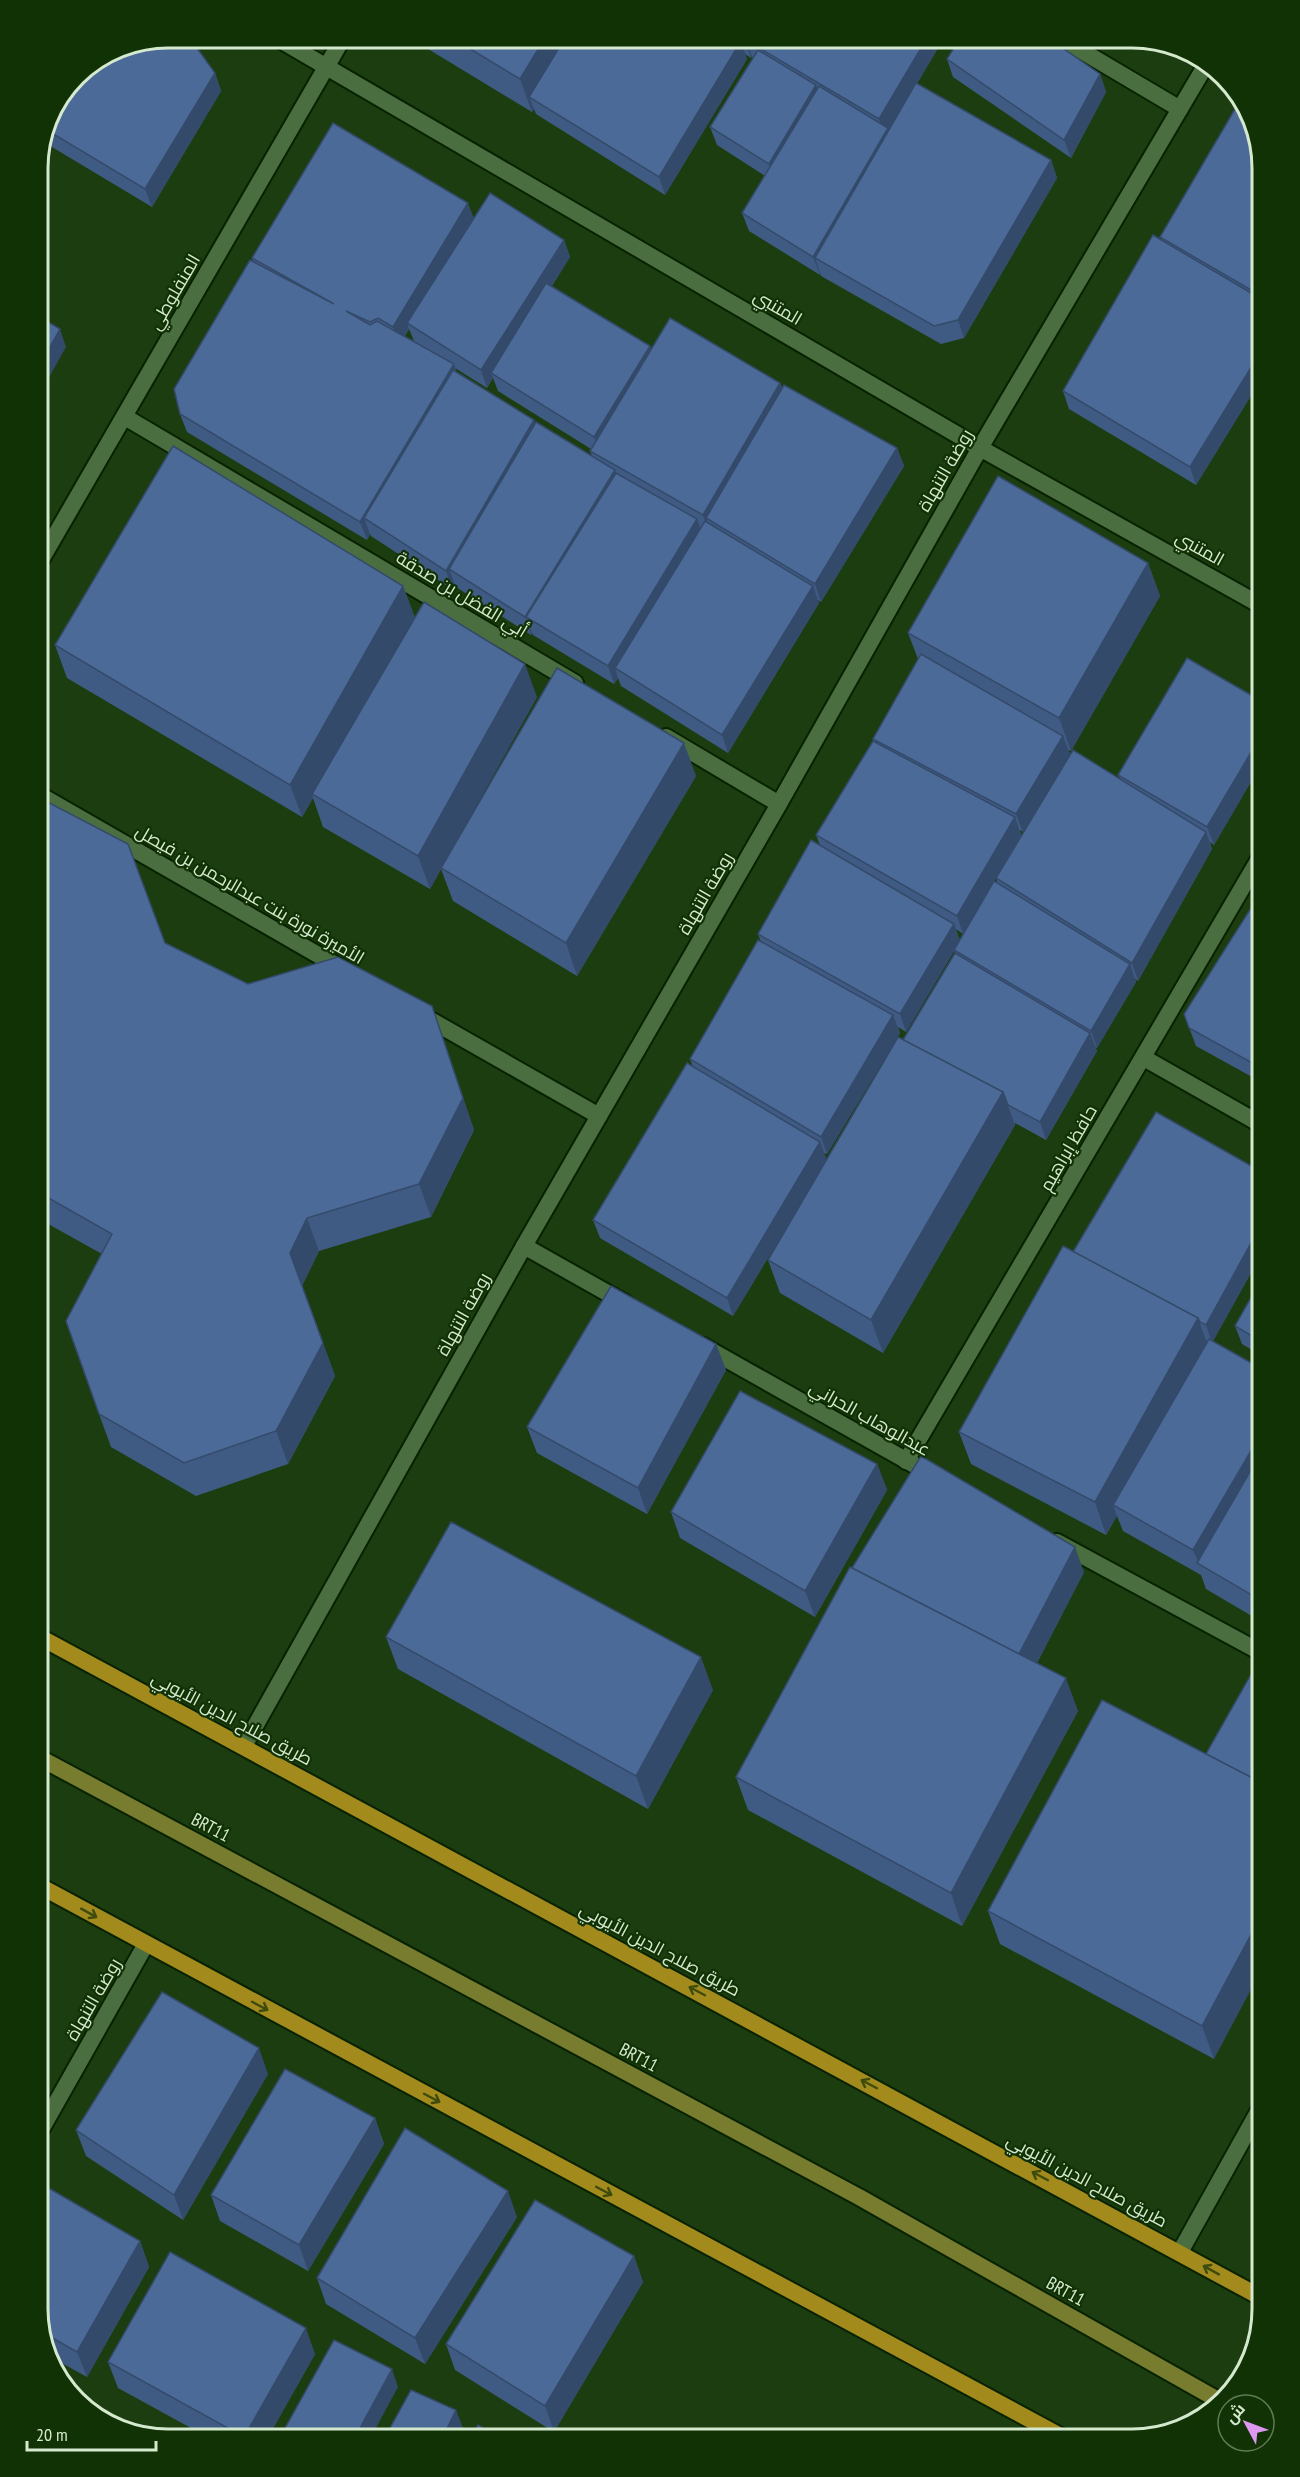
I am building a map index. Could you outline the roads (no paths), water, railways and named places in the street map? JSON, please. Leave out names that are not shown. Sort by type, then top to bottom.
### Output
[{"type":"main road","name":"طريق صلاح الدين الأيوبي","points":[[48,1641],[1252,2292]]},
{"type":"main road","name":"BRT11","points":[[48,1762],[859,2197],[1213,2397]]},
{"type":"main road","points":[[48,1890],[1047,2429]]},
{"type":"street","name":"المتنبي","points":[[295,48],[980,448],[1252,600]]},
{"type":"street","name":"المنفلوطي","points":[[48,548],[337,48]]},
{"type":"street","points":[[1077,48],[1180,109]]},
{"type":"street","name":"روضة التنهاة","points":[[244,1746],[524,1246],[779,804],[980,448],[1202,71]]},
{"type":"street","name":"أبي الفضل بن صدقة","points":[[125,417],[585,689]]},
{"type":"street","points":[[657,731],[779,804]]},
{"type":"street","name":"الأميرة نورة بنت عبدالرحمن بن فيصل","points":[[48,800],[360,979]]},
{"type":"street","name":"حافظ إبراهيم","points":[[906,1461],[1252,873]]},
{"type":"street","points":[[402,1003],[599,1116]]},
{"type":"street","points":[[1144,1058],[1252,1119]]},
{"type":"street","points":[[524,1246],[638,1310]]},
{"type":"street","name":"عبدالوهاب الحراني","points":[[689,1339],[948,1483]]},
{"type":"street","points":[[1042,1534],[1252,1647]]},
{"type":"street","name":"روضة التنهاة","points":[[48,2117],[146,1944]]},
{"type":"street","points":[[1180,2252],[1252,2124]]}]
